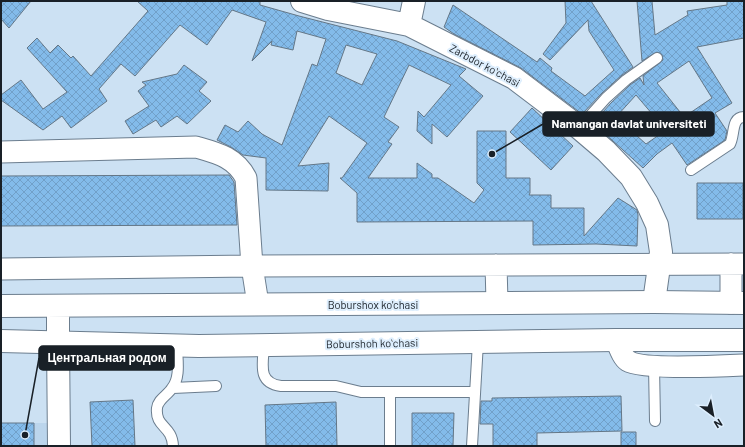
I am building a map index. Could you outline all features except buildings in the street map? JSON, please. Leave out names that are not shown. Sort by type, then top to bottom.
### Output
[{"type":"main road","name":"Zarbdor koʻchasi","points":[[302,1],[328,9],[409,26],[514,78],[606,150],[631,177],[647,203],[657,225],[661,252],[654,302]]},
{"type":"main road","points":[[409,26],[414,1]]},
{"type":"main road","name":"Boburshox ko'chasi","points":[[1,306],[497,302],[738,303]]},
{"type":"main road","points":[[58,306],[60,446]]},
{"type":"main road","name":"Boburshoh koʻchasi","points":[[1,341],[178,346],[616,340],[744,340]]},
{"type":"street","points":[[1,152],[196,147],[221,154],[241,168],[246,178],[252,266],[258,304]]},
{"type":"street","points":[[1,269],[252,266],[738,264],[738,303]]},
{"type":"street","points":[[496,265],[497,302]]},
{"type":"street","points":[[616,340],[627,360],[636,365],[744,366]]},
{"type":"lane","points":[[579,128],[606,98],[626,80],[656,58]]},
{"type":"lane","points":[[691,170],[730,144],[733,139],[736,120],[744,117]]},
{"type":"lane","points":[[472,446],[478,342]]},
{"type":"lane","points":[[264,345],[262,371],[267,380],[273,385],[336,386],[361,392],[475,392]]},
{"type":"lane","points":[[173,446],[171,435],[160,424],[157,417],[157,407],[160,401],[173,388],[177,378],[178,346]]},
{"type":"lane","points":[[654,366],[655,421]]},
{"type":"lane","points":[[173,388],[216,386]]},
{"type":"lane","points":[[390,392],[390,446]]},
{"type":"shaded area","points":[[1,423],[50,423],[49,446],[1,446]]},
{"type":"place","name":"Namangan davlat universiteti","points":[[492,154]]},
{"type":"place","name":"Центральная родом","points":[[25,435]]}]
